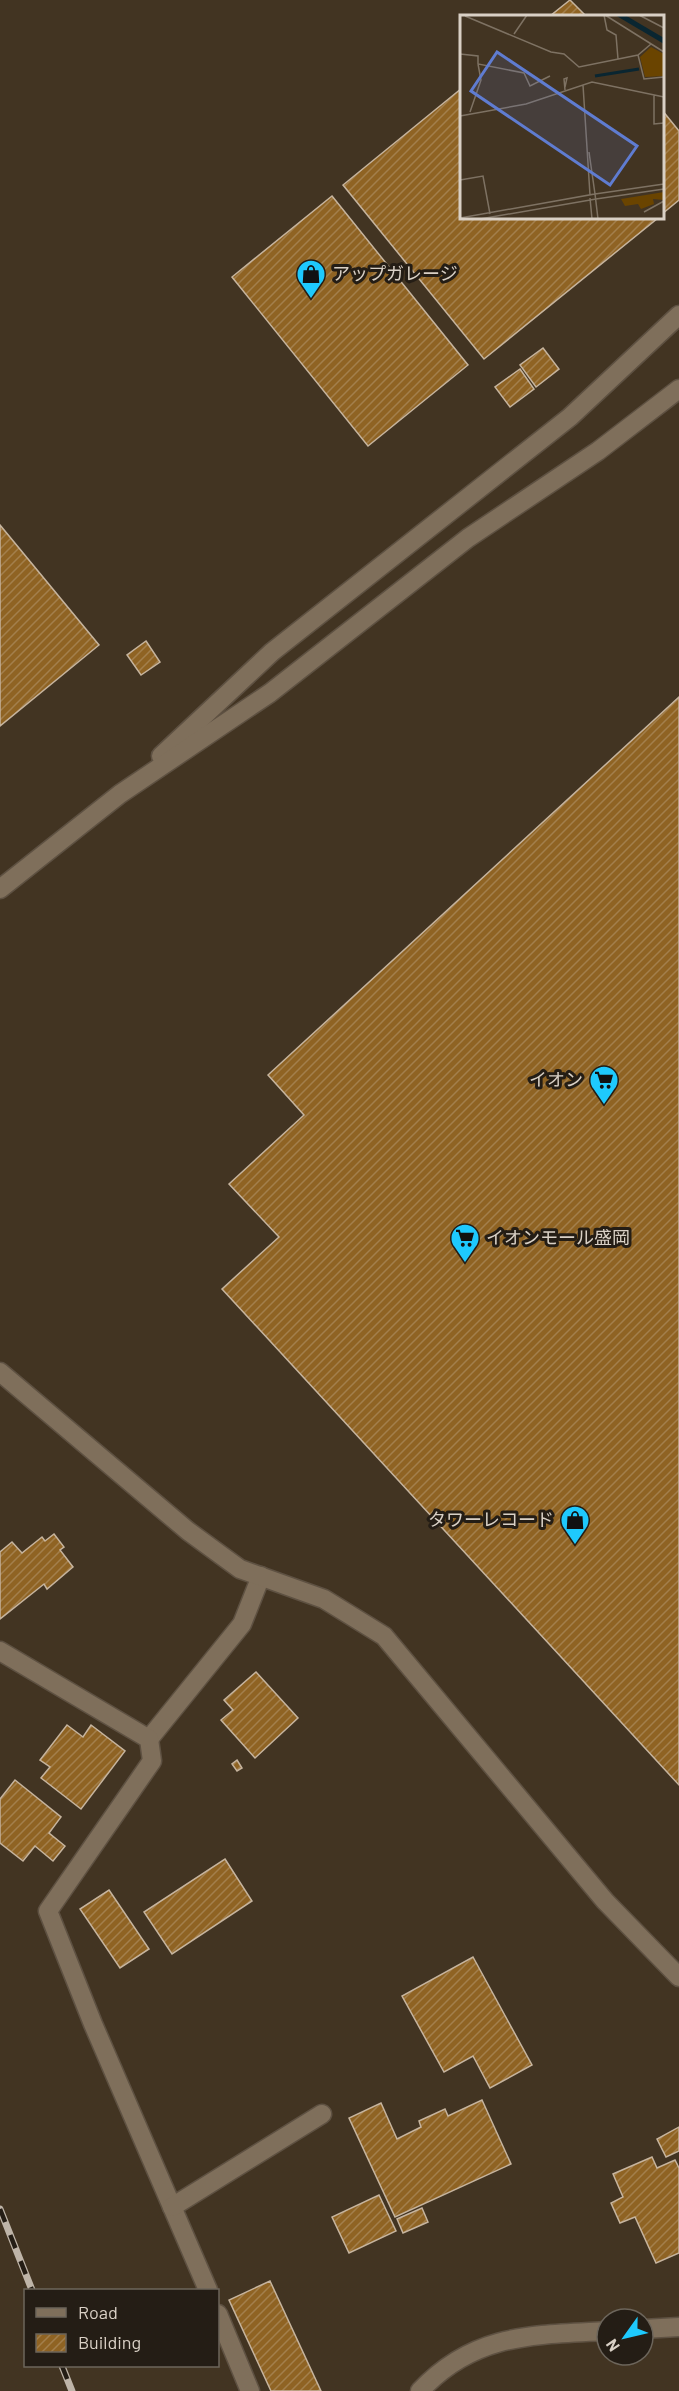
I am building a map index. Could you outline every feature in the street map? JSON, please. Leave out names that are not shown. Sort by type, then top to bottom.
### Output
[{"type":"street","points":[[0,890],[120,794],[272,652],[570,417],[679,315]]},
{"type":"street","points":[[120,794],[270,693],[468,538],[598,451],[679,389]]},
{"type":"street","points":[[0,1372],[198,1540],[240,1569],[324,1599],[384,1636],[605,1901],[679,1977]]},
{"type":"street","points":[[208,2289],[48,1911],[152,1761],[149,1739],[242,1624],[261,1576]]},
{"type":"street","points":[[0,1651],[149,1739]]},
{"type":"street","points":[[172,2207],[322,2114]]},
{"type":"street","points":[[219,2316],[250,2391]]},
{"type":"street","points":[[655,2328],[679,2326]]},
{"type":"street","points":[[420,2391],[439,2371],[466,2354],[497,2342],[595,2332]]},
{"type":"building","points":[[570,0],[585,15],[551,15]]},
{"type":"building","points":[[460,90],[460,219],[657,219],[484,359],[343,185]]},
{"type":"building","points":[[664,112],[679,131],[679,200],[664,212]]},
{"type":"building","points":[[332,196],[468,365],[368,446],[232,277]]},
{"type":"building","points":[[543,348],[559,369],[536,387],[520,365]]},
{"type":"building","points":[[520,369],[534,389],[510,407],[495,387]]},
{"type":"building","points":[[0,525],[99,645],[0,726]]},
{"type":"building","points":[[146,641],[160,662],[141,675],[127,655]]},
{"type":"building","name":"イオンモール盛岡","points":[[679,697],[679,1785],[222,1289],[279,1237],[229,1184],[304,1115],[268,1075]]},
{"type":"building","points":[[54,1534],[64,1547],[60,1550],[73,1567],[47,1589],[44,1584],[0,1619],[0,1552],[12,1542],[22,1553],[42,1537],[45,1541]]},
{"type":"building","points":[[256,1672],[298,1718],[255,1758],[221,1720],[233,1710],[224,1700]]},
{"type":"building","points":[[67,1725],[83,1737],[91,1725],[125,1751],[81,1809],[41,1778],[50,1767],[40,1760]]},
{"type":"building","points":[[237,1760],[242,1768],[237,1771],[232,1764]]},
{"type":"building","points":[[15,1780],[61,1817],[49,1833],[65,1846],[53,1861],[35,1846],[23,1861],[0,1843],[0,1799]]},
{"type":"building","points":[[225,1859],[252,1901],[172,1954],[144,1912]]},
{"type":"building","points":[[109,1890],[149,1949],[120,1968],[80,1909]]},
{"type":"building","points":[[473,1957],[532,2065],[490,2088],[473,2056],[444,2072],[402,1996]]},
{"type":"building","points":[[482,2100],[511,2164],[395,2217],[349,2118],[381,2103],[397,2139],[421,2127],[419,2121],[445,2109],[448,2116]]},
{"type":"building","points":[[679,2127],[679,2151],[666,2157],[657,2139]]},
{"type":"building","points":[[652,2157],[657,2168],[675,2160],[679,2168],[679,2253],[656,2263],[635,2217],[620,2223],[611,2203],[623,2197],[613,2174]]},
{"type":"building","points":[[379,2195],[396,2231],[349,2253],[332,2217]]},
{"type":"building","points":[[422,2208],[428,2222],[403,2233],[397,2219]]},
{"type":"building","points":[[270,2281],[321,2391],[271,2391],[229,2300]]},
{"type":"railway","points":[[0,2209],[32,2289]]},
{"type":"railway","points":[[62,2367],[72,2391]]},
{"type":"place","name":"アップガレージ","points":[[311,300]]},
{"type":"place","name":"イオン","points":[[604,1106]]},
{"type":"place","name":"イオンモール盛岡","points":[[465,1264]]},
{"type":"place","name":"タワーレコード","points":[[575,1546]]}]
